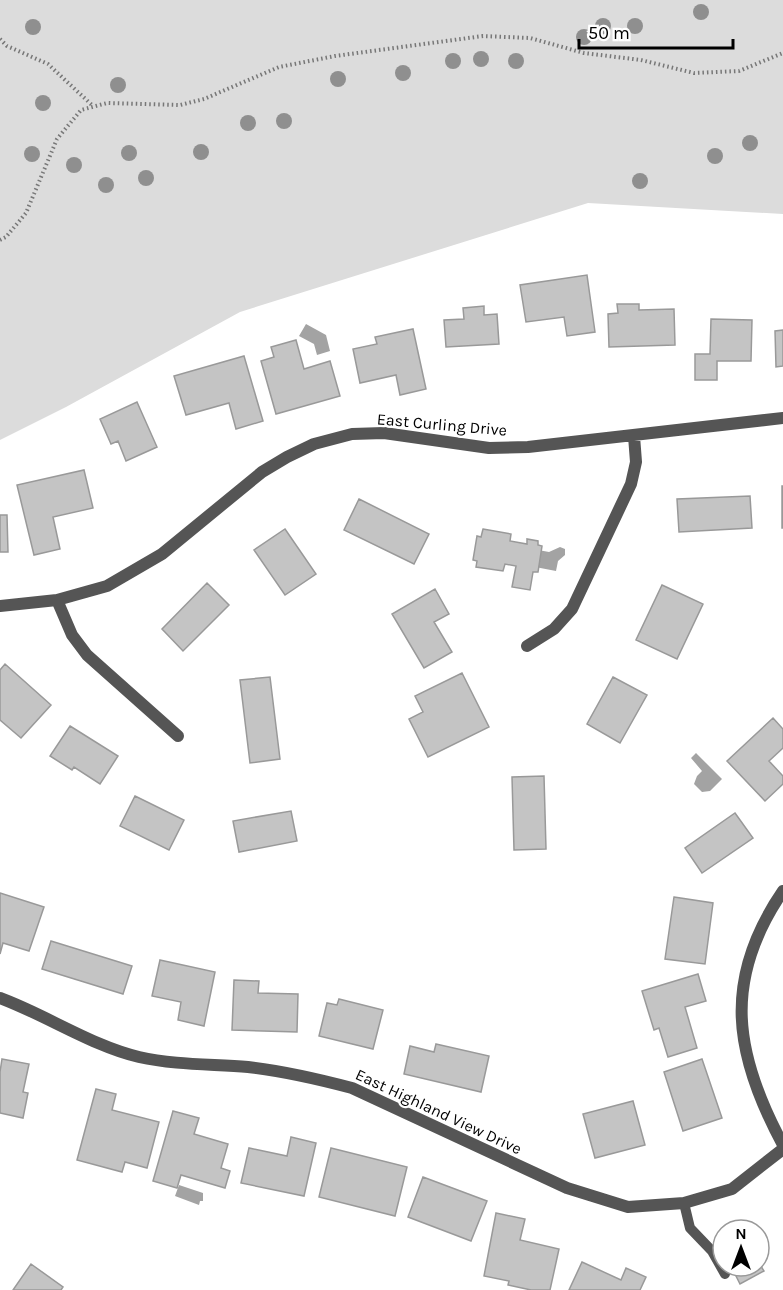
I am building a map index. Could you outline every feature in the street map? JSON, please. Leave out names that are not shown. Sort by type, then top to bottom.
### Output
[{"type":"street","name":"East Curling Drive","points":[[0,606],[57,600],[107,586],[162,554],[262,472],[314,444],[352,434],[384,433],[489,448],[528,447],[783,418]]},
{"type":"street","points":[[527,646],[554,629],[572,609],[631,484],[636,462],[634,436]]},
{"type":"street","points":[[57,600],[72,635],[87,655],[178,736]]},
{"type":"street","points":[[783,891],[762,924],[744,974],[741,1004],[750,1073],[767,1116],[783,1147]]},
{"type":"street","name":"East Highland View Drive","points":[[0,998],[84,1036],[136,1056],[165,1062],[251,1068],[314,1078],[352,1088],[567,1188],[628,1207],[684,1203],[732,1189],[783,1147]]},
{"type":"lane","points":[[684,1203],[690,1228],[711,1250]]},
{"type":"path","points":[[0,240],[6,237],[26,213],[57,139],[81,110],[93,106],[107,103],[180,105],[204,99],[279,67],[335,56],[483,36],[531,38],[584,53],[641,60],[694,73],[740,70],[783,53]]},
{"type":"path","points":[[0,39],[7,46],[48,64],[93,106]]},
{"type":"shaded area","points":[[0,0],[783,0],[783,214],[588,203],[240,312],[66,407],[0,440]]},
{"type":"shaded area","points":[[306,324],[326,335],[330,351],[317,355],[314,344],[299,336]]},
{"type":"shaded area","points":[[560,547],[565,549],[565,555],[558,561],[556,571],[530,566],[533,549],[549,552]]},
{"type":"shaded area","points":[[696,753],[722,779],[710,791],[702,792],[694,784],[702,771],[691,758]]},
{"type":"shaded area","points":[[179,1185],[203,1193],[203,1201],[200,1201],[199,1205],[175,1196]]},
{"type":"building","points":[[587,275],[595,332],[567,336],[564,317],[526,322],[520,285]]},
{"type":"building","points":[[617,304],[639,304],[639,310],[674,309],[675,345],[609,347],[608,314],[618,313]]},
{"type":"building","points":[[484,306],[484,315],[497,314],[499,344],[446,347],[444,320],[464,319],[463,308]]},
{"type":"building","points":[[711,319],[752,320],[751,361],[717,361],[717,380],[695,380],[695,354],[710,354]]},
{"type":"building","points":[[413,329],[426,389],[400,395],[396,375],[360,383],[353,349],[377,344],[375,337]]},
{"type":"building","points":[[783,330],[783,366],[776,367],[775,331]]},
{"type":"building","points":[[296,340],[304,369],[330,361],[340,396],[276,414],[261,361],[274,357],[271,347]]},
{"type":"building","points":[[244,356],[263,421],[236,429],[229,403],[186,415],[174,376]]},
{"type":"building","points":[[137,402],[157,447],[126,461],[118,441],[111,444],[100,419]]},
{"type":"building","points":[[84,470],[93,508],[53,517],[60,549],[34,555],[17,485]]},
{"type":"building","points":[[783,486],[783,528],[782,528]]},
{"type":"building","points":[[750,496],[752,528],[679,532],[677,499]]},
{"type":"building","points":[[359,499],[429,534],[414,564],[344,530]]},
{"type":"building","points":[[0,515],[7,515],[8,552],[0,552]]},
{"type":"building","points":[[285,529],[316,574],[285,595],[254,550]]},
{"type":"building","points":[[483,529],[511,534],[510,541],[527,544],[527,539],[538,541],[538,545],[542,546],[538,572],[533,572],[530,590],[512,587],[516,566],[505,564],[503,571],[476,567],[477,561],[473,560],[477,536],[481,537]]},
{"type":"building","points":[[207,583],[229,605],[183,651],[162,629]]},
{"type":"building","points":[[662,585],[703,604],[677,659],[636,640]]},
{"type":"building","points":[[435,589],[449,614],[434,622],[452,652],[424,668],[392,614]]},
{"type":"building","points":[[5,664],[51,705],[21,738],[0,720],[0,670]]},
{"type":"building","points":[[462,673],[489,727],[428,757],[409,719],[423,712],[415,696]]},
{"type":"building","points":[[270,677],[280,759],[250,763],[240,680]]},
{"type":"building","points":[[613,677],[647,695],[620,743],[587,724]]},
{"type":"building","points":[[773,718],[783,729],[783,748],[769,761],[783,776],[783,784],[765,801],[727,761]]},
{"type":"building","points":[[70,726],[118,756],[100,784],[74,767],[72,770],[50,756]]},
{"type":"building","points":[[544,776],[546,849],[514,850],[512,777]]},
{"type":"building","points":[[135,796],[184,820],[169,850],[120,826]]},
{"type":"building","points":[[291,811],[297,841],[239,852],[233,821]]},
{"type":"building","points":[[735,813],[753,838],[702,873],[685,848]]},
{"type":"building","points":[[0,893],[44,907],[29,951],[3,943],[0,954]]},
{"type":"building","points":[[674,897],[713,903],[705,964],[665,959]]},
{"type":"building","points":[[51,941],[132,966],[123,994],[42,969]]},
{"type":"building","points":[[160,960],[215,972],[204,1026],[178,1020],[181,1002],[152,996]]},
{"type":"building","points":[[698,974],[706,1001],[685,1007],[697,1048],[668,1057],[659,1028],[654,1030],[642,991]]},
{"type":"building","points":[[234,980],[259,981],[258,993],[298,994],[297,1032],[232,1030]]},
{"type":"building","points":[[339,999],[383,1010],[373,1049],[319,1036],[327,1003],[337,1005]]},
{"type":"building","points":[[436,1044],[489,1056],[481,1092],[404,1074],[410,1046],[434,1052]]},
{"type":"building","points":[[2,1059],[29,1064],[23,1092],[28,1093],[23,1118],[0,1113]]},
{"type":"building","points":[[702,1059],[722,1118],[683,1131],[664,1072]]},
{"type":"building","points":[[96,1089],[116,1094],[112,1110],[159,1122],[147,1168],[125,1162],[122,1172],[77,1160]]},
{"type":"building","points":[[633,1101],[645,1145],[595,1158],[583,1114]]},
{"type":"building","points":[[173,1111],[199,1118],[194,1134],[228,1144],[221,1168],[230,1171],[225,1188],[181,1175],[177,1188],[153,1181]]},
{"type":"building","points":[[291,1137],[316,1143],[304,1196],[241,1183],[249,1148],[287,1156]]},
{"type":"building","points":[[331,1148],[407,1167],[395,1216],[319,1197]]},
{"type":"building","points":[[423,1177],[487,1201],[471,1241],[408,1217]]},
{"type":"building","points":[[496,1213],[525,1219],[520,1240],[559,1249],[550,1290],[531,1290],[508,1285],[509,1281],[484,1276]]},
{"type":"building","points":[[582,1262],[621,1280],[626,1268],[646,1277],[640,1290],[569,1290]]},
{"type":"building","points":[[31,1264],[63,1287],[61,1290],[13,1290]]},
{"type":"building","points":[[737,1278],[751,1278],[740,1284]]}]
